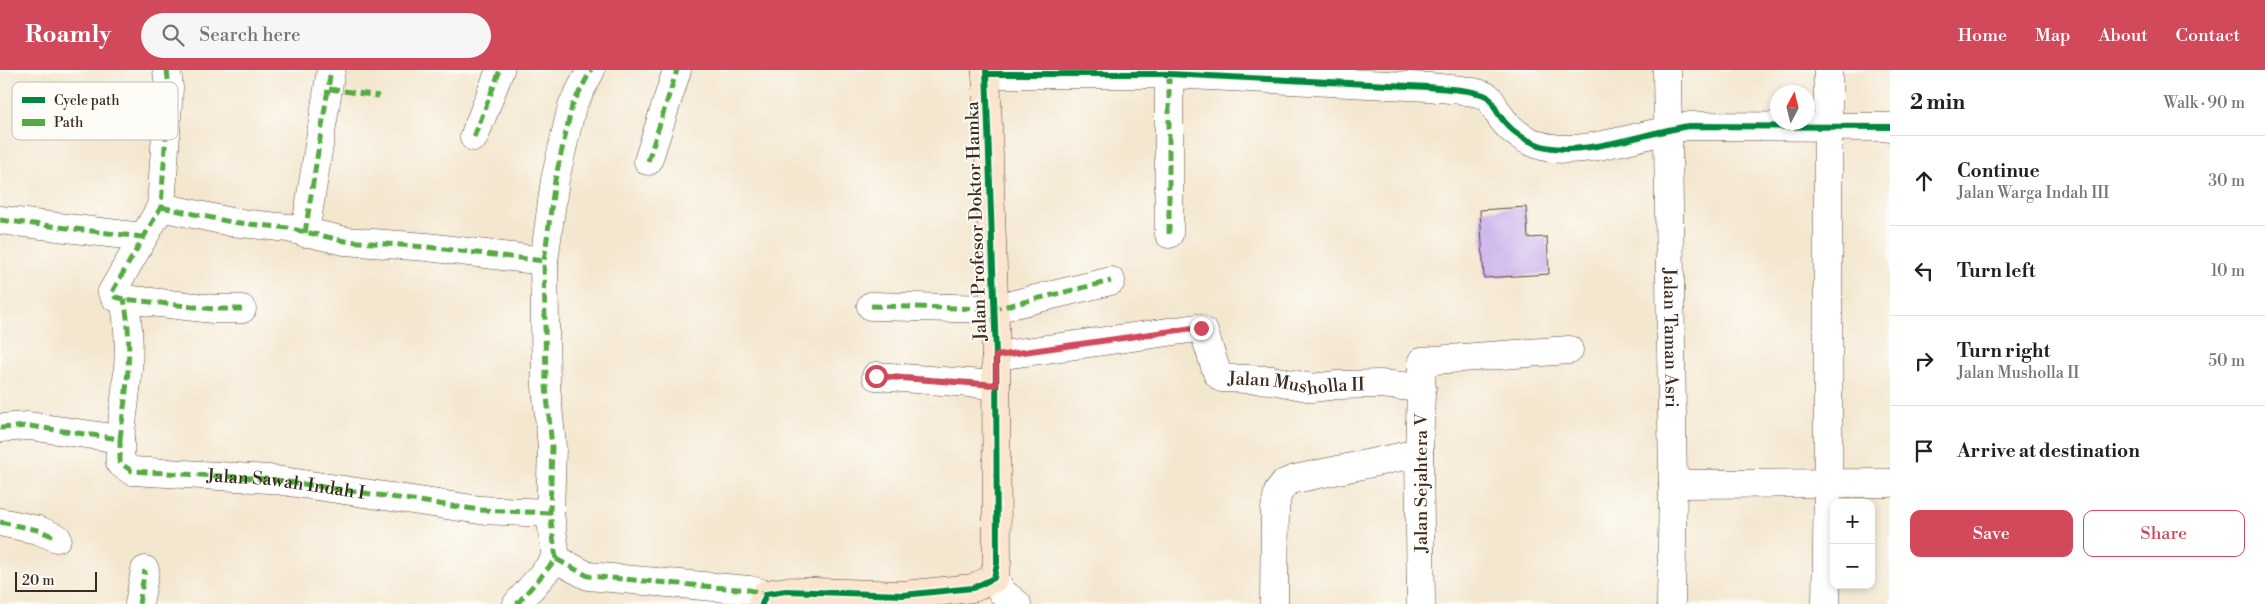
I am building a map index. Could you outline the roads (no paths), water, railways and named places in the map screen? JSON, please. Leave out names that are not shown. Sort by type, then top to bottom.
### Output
[{"type":"street","points":[[305,233],[331,70]]},
{"type":"street","points":[[474,137],[500,70]]},
{"type":"street","points":[[517,604],[556,559],[550,513],[552,447],[546,386],[544,261],[555,180],[572,106],[590,70]]},
{"type":"street","points":[[648,161],[677,70]]},
{"type":"street","name":"Jalan Taman Asri","points":[[1667,70],[1673,484],[1670,604]]},
{"type":"street","points":[[1826,604],[1828,484],[1828,70]]},
{"type":"street","points":[[986,72],[1169,74],[1428,87],[1470,92],[1489,98],[1507,127],[1520,136],[1540,145],[1564,149],[1618,142],[1667,129],[1689,126],[1890,127]]},
{"type":"street","name":"Jalan Profesor Doktor Hamka","points":[[986,72],[996,356],[997,563],[994,578]]},
{"type":"street","points":[[1169,74],[1169,234]]},
{"type":"street","points":[[166,140],[161,207],[112,292],[114,297],[213,309],[242,309]]},
{"type":"street","points":[[161,207],[231,222],[288,228],[345,241],[428,247],[544,261]]},
{"type":"street","points":[[0,220],[142,237]]},
{"type":"street","points":[[871,306],[994,309],[1111,281]]},
{"type":"street","points":[[0,428],[29,426],[120,439],[130,357],[129,325],[124,299]]},
{"type":"street","name":"Jalan Musholla II","points":[[996,356],[1197,328],[1204,332],[1216,373],[1222,378],[1272,380],[1312,388],[1337,385],[1380,384],[1422,374],[1569,350]]},
{"type":"street","name":"Jalan Sejahtera V","points":[[1422,374],[1419,453],[1422,604]]},
{"type":"street","points":[[876,376],[996,385]]},
{"type":"street","name":"Jalan Sawah Indah I","points":[[120,439],[120,463],[132,471],[269,479],[480,510],[550,513]]},
{"type":"street","points":[[1274,604],[1275,509],[1278,492],[1285,483],[1295,478],[1419,453]]},
{"type":"street","points":[[1673,484],[1890,483]]},
{"type":"street","points":[[0,522],[38,530],[57,538]]},
{"type":"street","points":[[556,559],[588,576],[750,590],[764,599],[786,591],[903,600],[973,588],[994,578],[1002,592],[1017,604]]},
{"type":"street","points":[[139,604],[144,570]]}]
